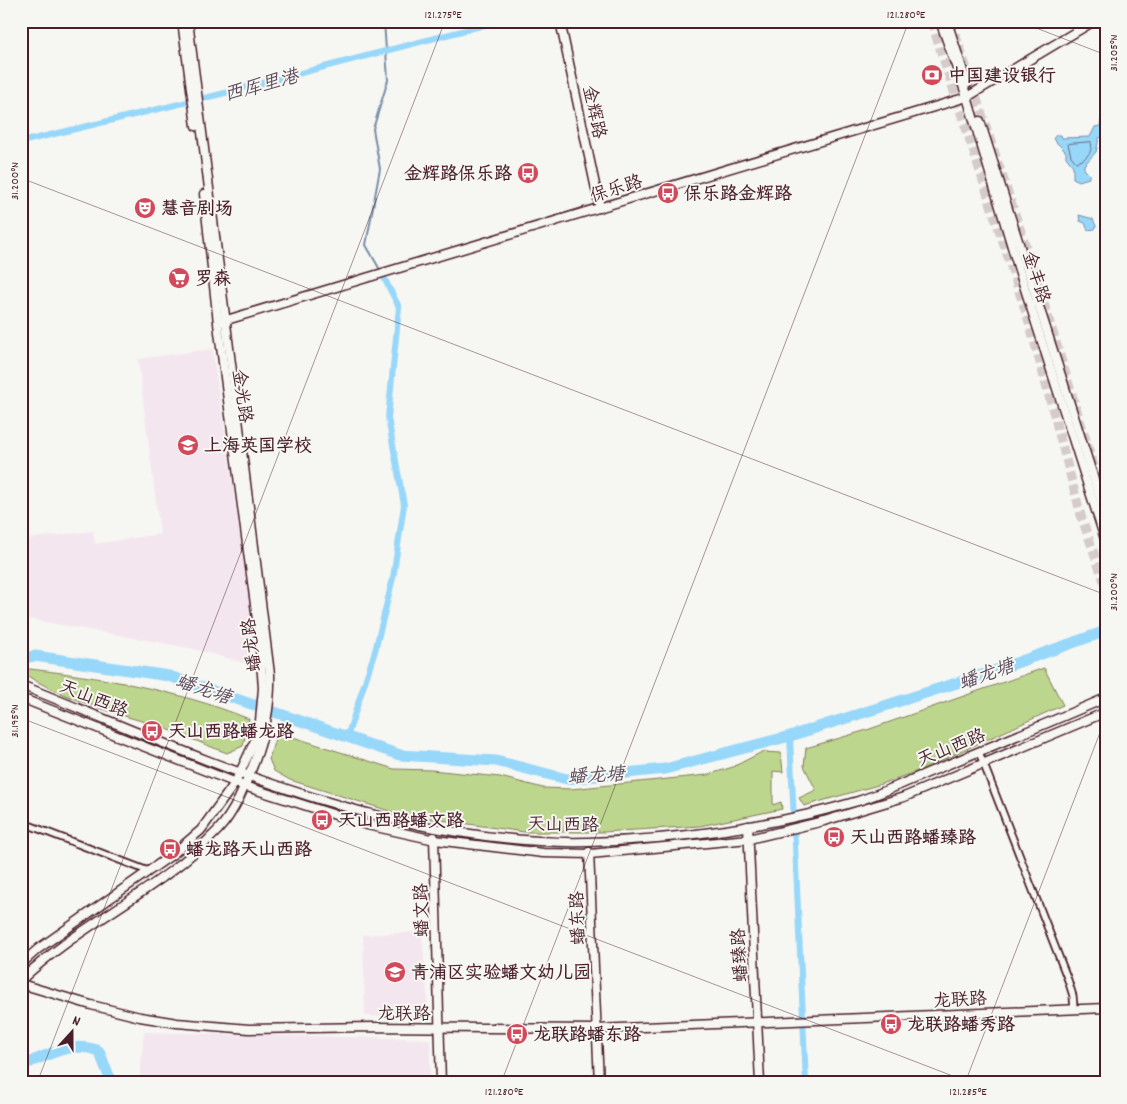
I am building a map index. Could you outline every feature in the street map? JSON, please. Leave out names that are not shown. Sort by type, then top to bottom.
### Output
[{"type":"street","points":[[182,21],[193,87],[198,105],[221,321]]},
{"type":"street","points":[[188,21],[194,114],[221,321]]},
{"type":"street","name":"金辉路","points":[[560,21],[600,208]]},
{"type":"street","name":"金丰路","points":[[940,21],[969,96]]},
{"type":"street","name":"金丰路","points":[[947,21],[1019,270],[1106,542]]},
{"type":"street","name":"保乐路","points":[[221,321],[969,96],[1094,21]]},
{"type":"street","points":[[969,96],[1106,517]]},
{"type":"street","name":"蟠龙路","points":[[21,980],[46,957],[150,887],[219,829],[231,813],[250,775],[262,732],[267,688],[221,321]]},
{"type":"street","name":"天山西路","points":[[21,685],[240,772],[323,801],[387,818],[432,827],[499,837],[587,842],[715,832],[806,814],[860,800],[1106,698]]},
{"type":"street","name":"天山西路","points":[[21,698],[235,783],[368,825],[435,840],[543,853],[590,854],[749,839],[807,825],[904,797],[1106,712]]},
{"type":"street","points":[[21,964],[38,949],[173,854],[201,830],[235,783],[262,732]]},
{"type":"street","points":[[979,752],[1064,971],[1073,996],[1074,1009]]},
{"type":"street","points":[[21,822],[148,871]]},
{"type":"street","name":"蟠臻路","points":[[748,826],[760,1083]]},
{"type":"street","name":"蟠文路","points":[[432,827],[435,840],[438,1028],[441,1083]]},
{"type":"street","name":"蟠东路","points":[[587,842],[590,854],[599,1083]]},
{"type":"street","name":"龙联路","points":[[21,984],[91,1005],[177,1023],[249,1029],[596,1029],[1106,1008]]},
{"type":"shaded area","name":"上海英国学校","points":[[212,349],[251,603],[252,665],[190,648],[23,618],[21,616],[21,536],[27,539],[93,531],[95,544],[160,534],[138,359]]},
{"type":"shaded area","name":"青浦区实验蟠文幼儿园","points":[[422,932],[428,1008],[425,1014],[419,1017],[365,1016],[363,935]]},
{"type":"shaded area","points":[[144,1032],[430,1039],[430,1083],[139,1083]]},
{"type":"green space","points":[[21,668],[108,680],[165,692],[221,709],[249,719],[243,746],[227,753],[166,729],[65,695],[35,681],[21,672]]},
{"type":"green space","points":[[1044,668],[1063,705],[918,771],[878,785],[804,806],[799,798],[816,790],[804,766],[806,748],[867,730]]},
{"type":"green space","points":[[277,732],[394,769],[431,770],[500,777],[543,788],[571,789],[707,775],[733,767],[762,752],[781,753],[783,772],[773,771],[773,805],[781,802],[782,809],[700,826],[603,832],[524,832],[399,814],[290,780],[274,771],[269,759]]},
{"type":"water","points":[[1106,117],[1106,136],[1099,138],[1096,152],[1084,165],[1089,178],[1079,181],[1073,178],[1073,166],[1066,157],[1066,152],[1053,139],[1056,135],[1061,135],[1062,138],[1090,137],[1095,127],[1100,126],[1101,120]]},
{"type":"water","points":[[1079,215],[1093,219],[1096,226],[1095,229],[1088,230],[1085,223],[1080,221]]},
{"type":"waterway","points":[[379,268],[366,245],[380,169],[373,129],[388,80],[384,21]]},
{"type":"waterway","name":"西厍里港","points":[[21,142],[221,94],[500,21]]},
{"type":"waterway","points":[[347,737],[375,651],[393,578],[404,505],[388,418],[399,307],[384,278]]},
{"type":"waterway","name":"蟠龙塘","points":[[21,658],[35,656],[169,676],[400,755],[496,761],[567,779],[665,769],[790,736],[988,673],[1106,631]]},
{"type":"waterway","points":[[790,736],[806,1083]]},
{"type":"waterway","name":"蟠龙塘","points":[[21,1066],[60,1050],[79,1047],[89,1048],[99,1051],[109,1076],[109,1083]]},
{"type":"tunnel","points":[[931,21],[1029,322],[1082,519],[1106,587]]},
{"type":"tunnel","points":[[951,21],[1035,274],[1103,495]]},
{"type":"place","name":"中国建设银行","points":[[932,75]]},
{"type":"place","name":"金辉路保乐路","points":[[528,173]]},
{"type":"place","name":"保乐路金辉路","points":[[668,193]]},
{"type":"place","name":"慧音剧场","points":[[145,208]]},
{"type":"place","name":"罗森","points":[[179,278]]},
{"type":"place","name":"上海英国学校","points":[[188,445]]},
{"type":"place","name":"天山西路蟠龙路","points":[[152,731]]},
{"type":"place","name":"天山西路蟠文路","points":[[322,820]]},
{"type":"place","name":"天山西路蟠臻路","points":[[834,837]]},
{"type":"place","name":"蟠龙路天山西路","points":[[170,849]]},
{"type":"place","name":"青浦区实验蟠文幼儿园","points":[[395,972]]},
{"type":"place","name":"龙联路蟠秀路","points":[[891,1024]]},
{"type":"place","name":"龙联路蟠东路","points":[[517,1034]]}]
